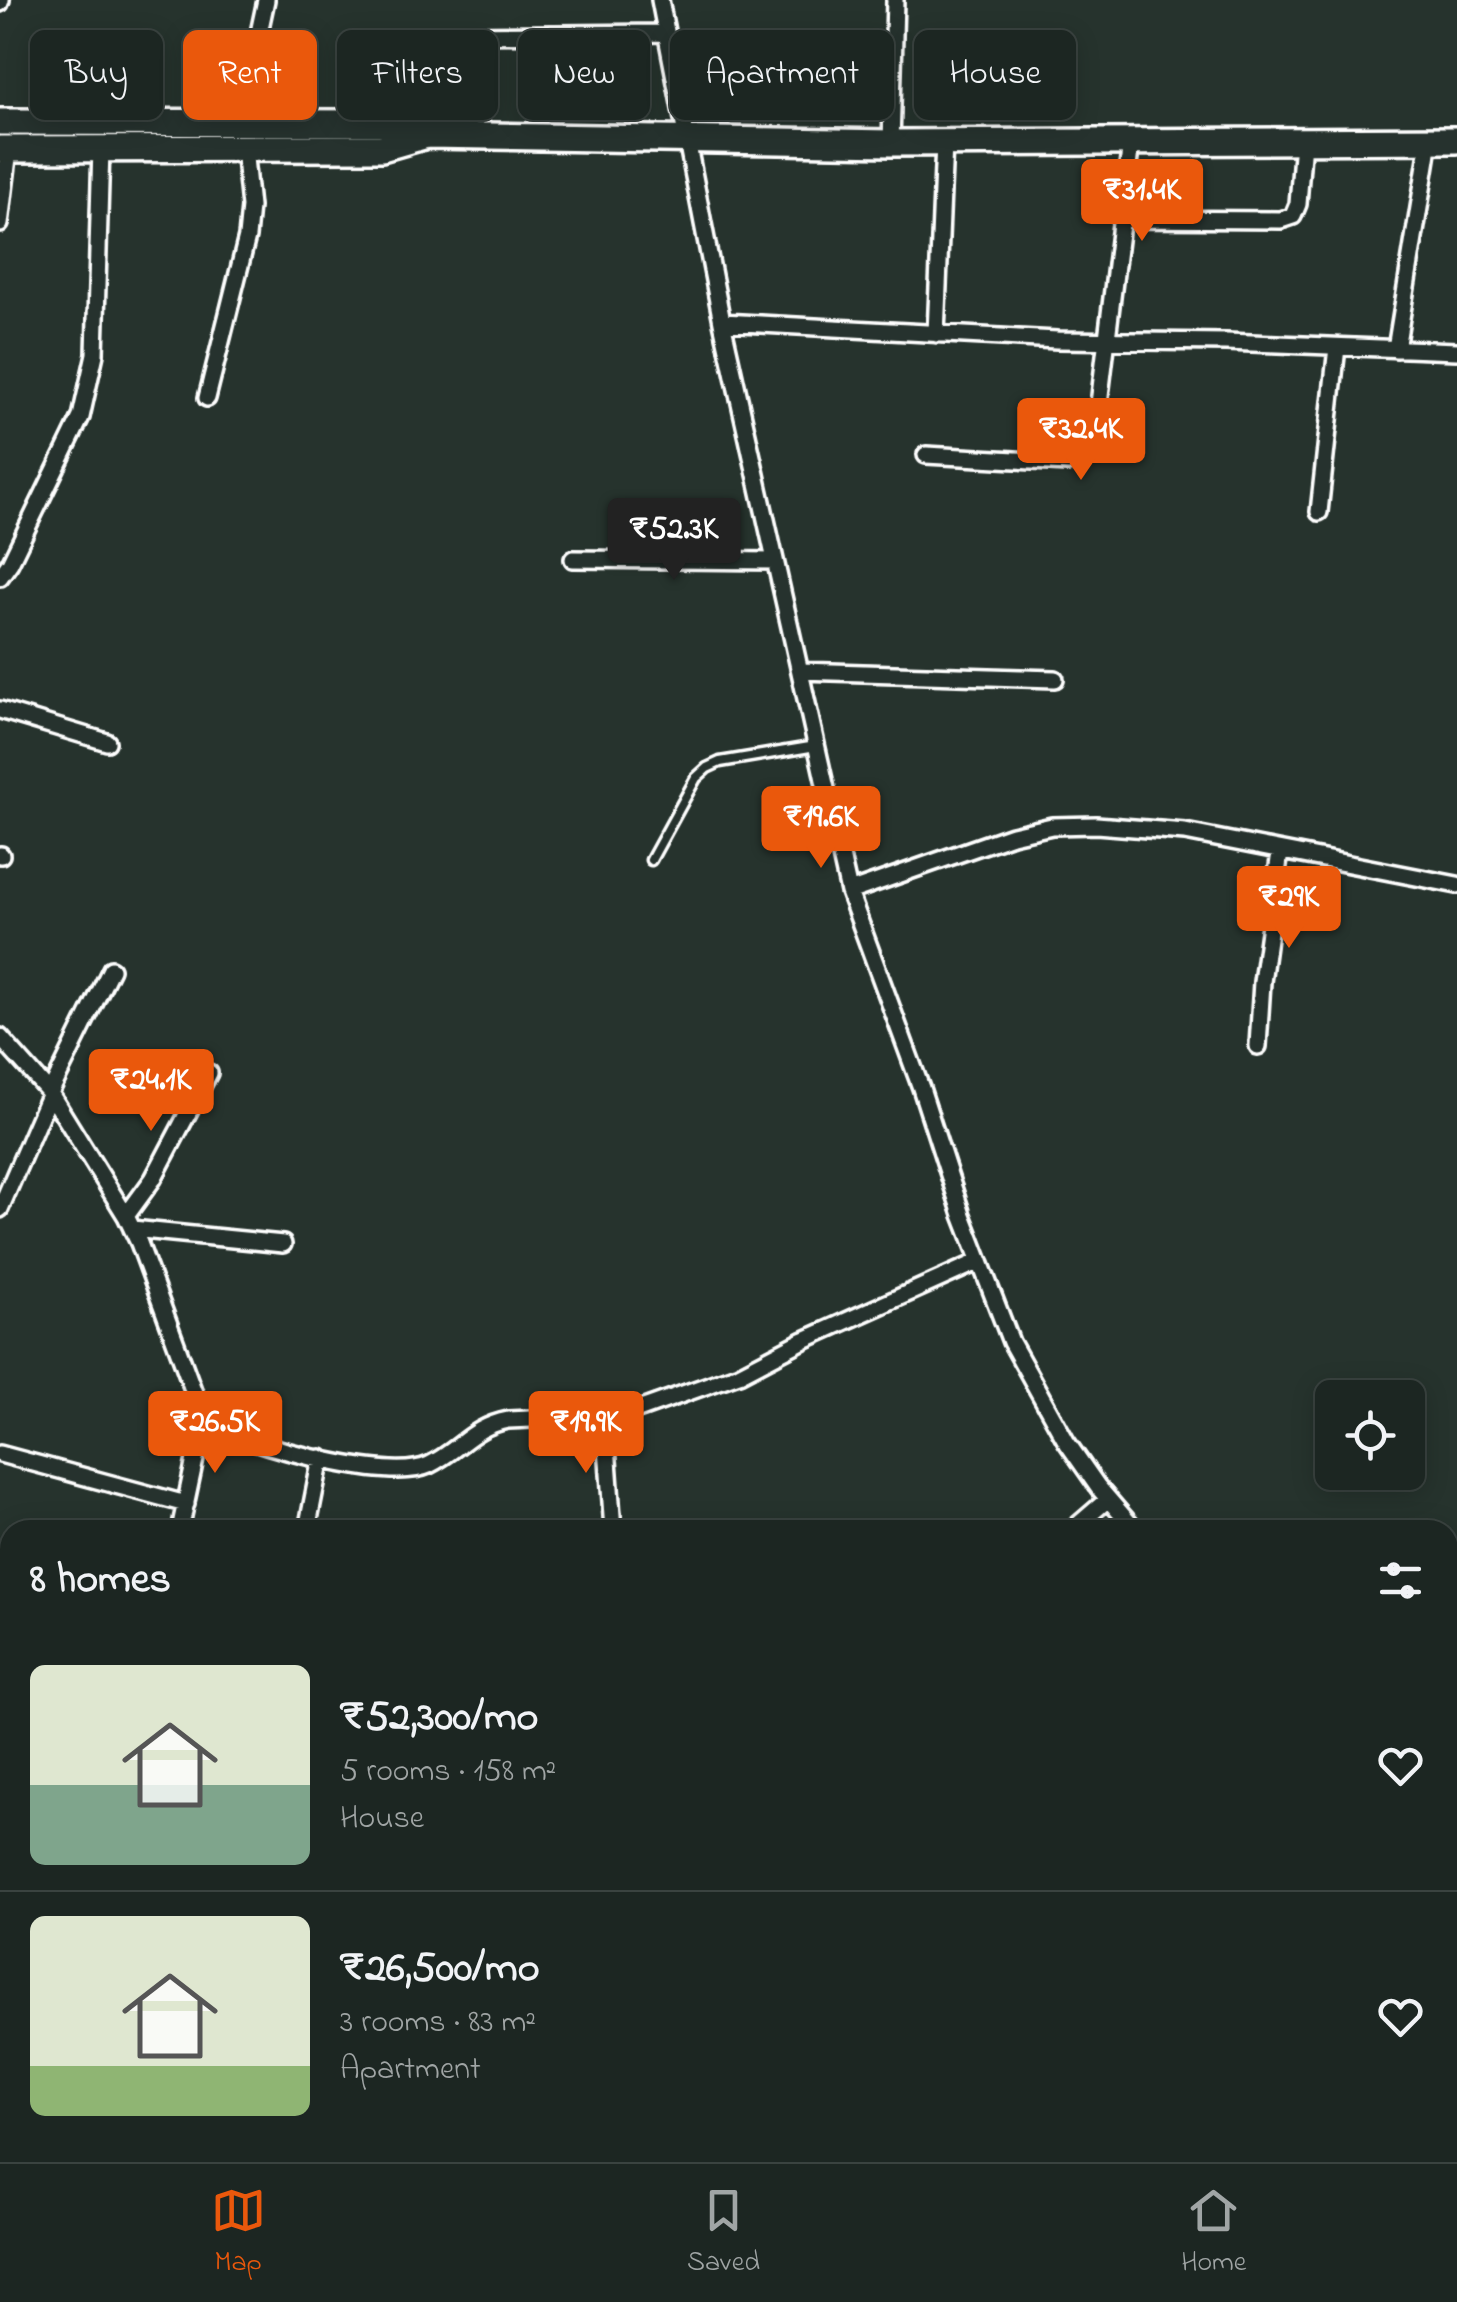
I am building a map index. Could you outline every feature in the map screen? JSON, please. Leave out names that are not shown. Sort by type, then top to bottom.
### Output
[{"type":"main road","points":[[0,122],[380,123],[403,125],[428,135]]},
{"type":"main road","points":[[5,149],[382,148],[428,135],[891,143],[1457,140]]},
{"type":"street","points":[[240,122],[266,0]]},
{"type":"street","points":[[660,0],[722,322],[848,892],[980,1261],[1030,1380],[1066,1441],[1126,1520]]},
{"type":"street","points":[[891,143],[894,0]]},
{"type":"street","points":[[498,34],[666,33]]},
{"type":"street","points":[[1396,349],[1430,140]]},
{"type":"street","points":[[1122,219],[1281,220],[1293,216],[1298,204],[1303,141]]},
{"type":"street","points":[[926,454],[1068,464],[1089,451],[1095,437],[1131,142]]},
{"type":"street","points":[[936,334],[944,143]]},
{"type":"street","points":[[0,577],[80,417],[84,401],[95,354],[101,148]]},
{"type":"street","points":[[207,398],[248,237],[250,207],[244,148]]},
{"type":"street","points":[[0,224],[5,149]]},
{"type":"street","points":[[722,322],[936,334],[1457,351]]},
{"type":"street","points":[[1319,512],[1337,347]]},
{"type":"street","points":[[573,560],[775,562]]},
{"type":"street","points":[[800,671],[1055,679]]},
{"type":"street","points":[[0,710],[107,742]]},
{"type":"street","points":[[848,892],[1012,835],[1052,826],[1151,828],[1457,885]]},
{"type":"street","points":[[1258,1046],[1262,982],[1280,852]]},
{"type":"street","points":[[0,1209],[110,968]]},
{"type":"street","points":[[0,1037],[50,1093],[129,1222],[196,1398],[205,1412],[241,1436],[344,1465],[411,1470],[429,1465],[489,1424],[624,1416],[738,1374],[980,1261]]},
{"type":"street","points":[[129,1222],[209,1073]]},
{"type":"street","points":[[129,1222],[283,1244]]},
{"type":"street","points":[[182,1520],[205,1412]]},
{"type":"street","points":[[605,1418],[612,1520]]},
{"type":"street","points":[[0,1454],[186,1504]]},
{"type":"street","points":[[309,1520],[320,1458]]},
{"type":"street","points":[[1084,1520],[1108,1499]]},
{"type":"lane","points":[[650,860],[696,778],[707,768],[720,762],[816,746]]}]
